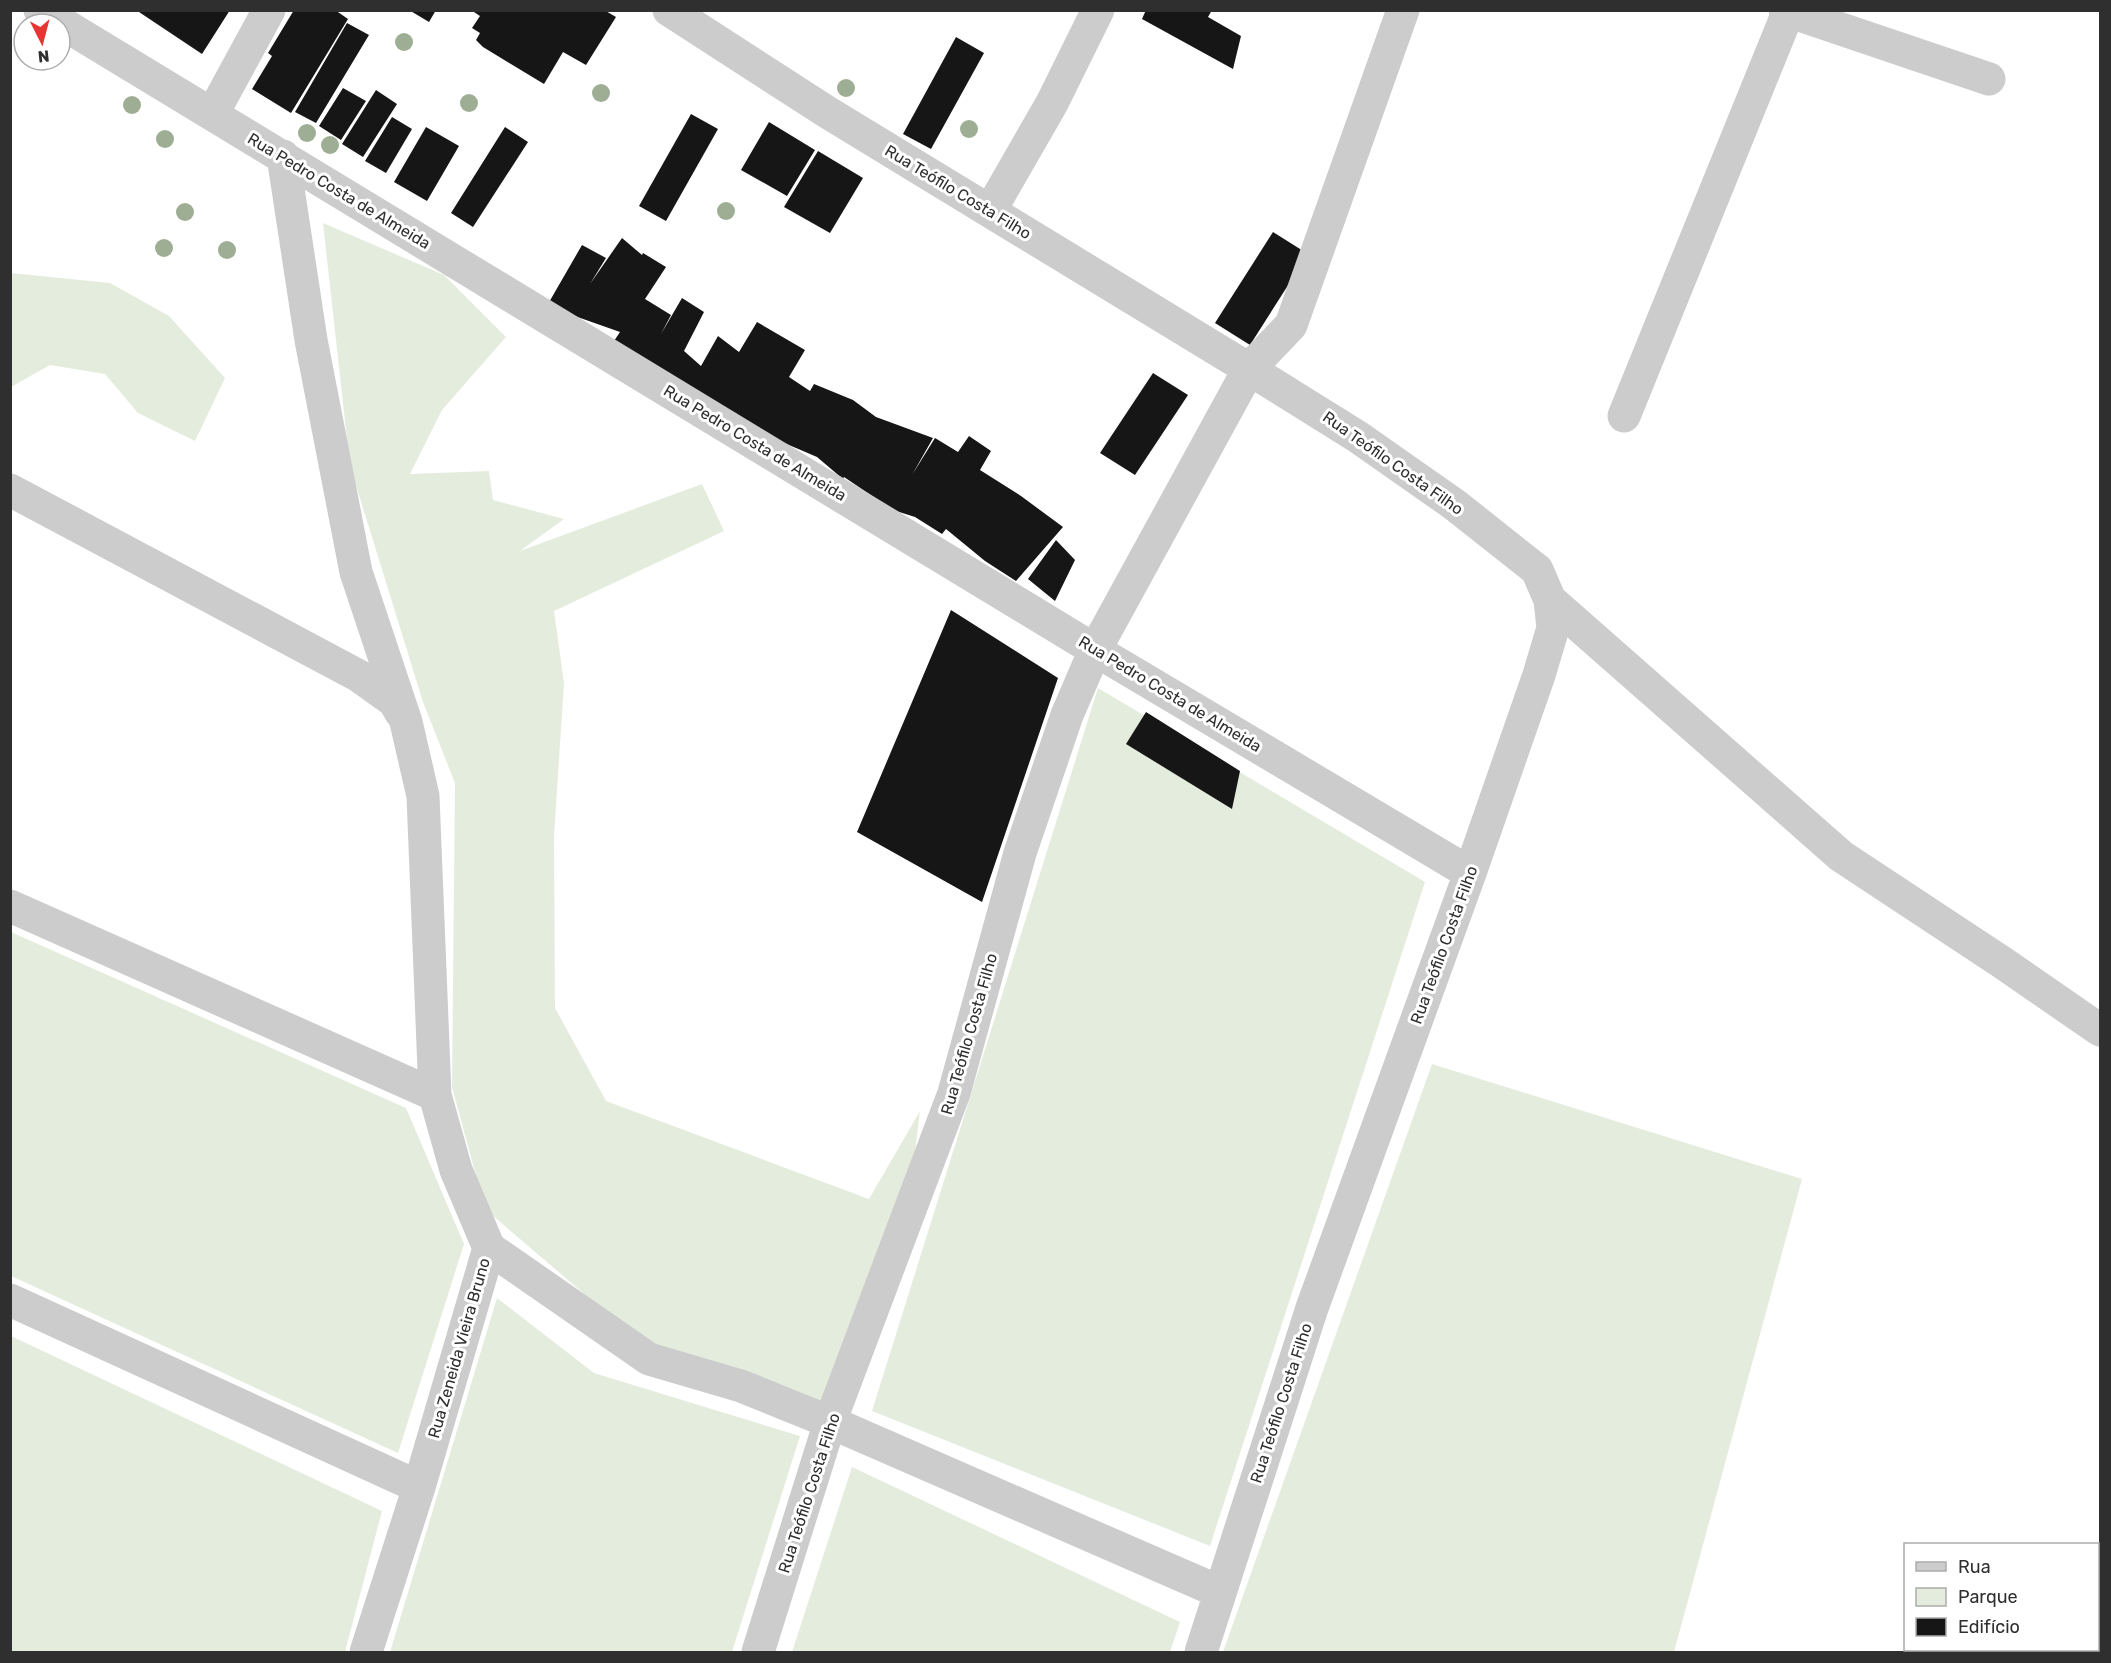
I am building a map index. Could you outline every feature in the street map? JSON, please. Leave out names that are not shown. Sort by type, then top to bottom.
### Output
[{"type":"street","name":"Rua Pedro Costa de Almeida","points":[[40,10],[1095,650],[1470,873]]},
{"type":"street","points":[[213,114],[269,10]]},
{"type":"street","name":"Rua Teófilo Costa Filho","points":[[669,10],[827,112],[1358,437],[1455,505],[1537,570],[1550,600],[1553,628],[1539,675],[1470,873],[1312,1308],[1201,1653]]},
{"type":"street","points":[[990,211],[1052,103],[1098,10]]},
{"type":"street","points":[[1249,369],[1291,325],[1403,10]]},
{"type":"street","points":[[1624,416],[1788,11],[1989,79]]},
{"type":"street","name":"Rua Zeneida Vieira Bruno","points":[[283,156],[311,340],[356,572],[406,722],[423,796],[435,1095],[456,1170],[489,1248],[419,1487],[366,1653]]},
{"type":"street","name":"Rua Teófilo Costa Filho","points":[[758,1653],[830,1422],[954,1093],[1020,853],[1067,715],[1095,650],[1249,369]]},
{"type":"street","points":[[10,490],[359,676],[394,701],[406,722]]},
{"type":"street","points":[[1550,600],[1841,856],[2100,1030]]},
{"type":"street","points":[[10,906],[435,1095]]},
{"type":"street","points":[[489,1248],[649,1359],[741,1386],[830,1422],[1220,1592]]},
{"type":"street","points":[[10,1300],[419,1487]]},
{"type":"green space","points":[[323,223],[444,275],[506,337],[442,410],[410,474],[489,471],[493,500],[564,519],[520,551],[702,484],[724,531],[554,611],[564,683],[554,836],[555,1008],[606,1101],[869,1199],[920,1111],[912,1176],[821,1406],[645,1346],[485,1209],[452,1087],[455,783],[423,702],[350,466]]},
{"type":"green space","points":[[11,273],[110,283],[169,316],[225,378],[195,441],[138,413],[105,374],[50,365],[11,387]]},
{"type":"green space","points":[[1098,688],[1425,882],[1210,1546],[872,1411]]},
{"type":"green space","points":[[11,932],[406,1108],[464,1244],[398,1453],[11,1276]]},
{"type":"green space","points":[[1432,1064],[1802,1179],[1674,1652],[1223,1652]]},
{"type":"green space","points":[[497,1298],[594,1373],[800,1436],[732,1652],[390,1652]]},
{"type":"green space","points":[[11,1336],[382,1511],[345,1652],[11,1652]]},
{"type":"green space","points":[[852,1467],[1180,1622],[1170,1652],[792,1652]]},
{"type":"building","points":[[136,10],[230,10],[202,54]]},
{"type":"building","points":[[294,10],[335,10],[348,19],[291,113],[252,89],[272,56],[268,53]]},
{"type":"building","points":[[409,10],[436,10],[429,22]]},
{"type":"building","points":[[471,10],[604,10],[616,17],[586,65],[563,52],[544,84],[483,47],[476,40],[480,33],[472,28],[480,16]]},
{"type":"building","points":[[1146,10],[1212,10],[1208,17],[1241,36],[1233,69],[1142,19]]},
{"type":"building","points":[[347,23],[369,35],[316,123],[295,112]]},
{"type":"building","points":[[956,37],[984,53],[931,149],[903,134]]},
{"type":"building","points":[[343,88],[366,101],[341,140],[319,126]]},
{"type":"building","points":[[376,90],[397,104],[363,157],[342,144]]},
{"type":"building","points":[[691,114],[718,129],[666,221],[639,206]]},
{"type":"building","points":[[392,117],[412,129],[386,173],[365,161]]},
{"type":"building","points":[[769,122],[815,150],[787,196],[741,170]]},
{"type":"building","points":[[426,127],[459,146],[427,201],[394,182]]},
{"type":"building","points":[[505,127],[528,142],[473,227],[451,213]]},
{"type":"building","points":[[818,151],[863,178],[830,233],[784,207]]},
{"type":"building","points":[[1273,232],[1308,254],[1250,345],[1215,323]]},
{"type":"building","points":[[622,238],[642,255],[643,253],[666,267],[645,299],[671,315],[661,334],[682,298],[704,312],[684,351],[701,366],[718,336],[739,352],[757,322],[805,350],[789,377],[810,391],[814,384],[853,400],[876,417],[933,438],[912,475],[935,438],[958,452],[969,436],[991,451],[980,470],[1063,527],[1016,581],[985,561],[946,529],[942,534],[915,517],[893,510],[844,477],[843,479],[817,457],[782,442],[614,341],[620,332],[548,304],[582,245],[606,258],[590,284]]},
{"type":"building","points":[[1153,373],[1188,395],[1135,475],[1100,453]]},
{"type":"building","points":[[1056,540],[1075,560],[1055,601],[1028,579]]},
{"type":"building","points":[[951,610],[1058,678],[982,902],[857,832]]},
{"type":"building","points":[[1146,712],[1240,771],[1232,809],[1126,744]]}]
